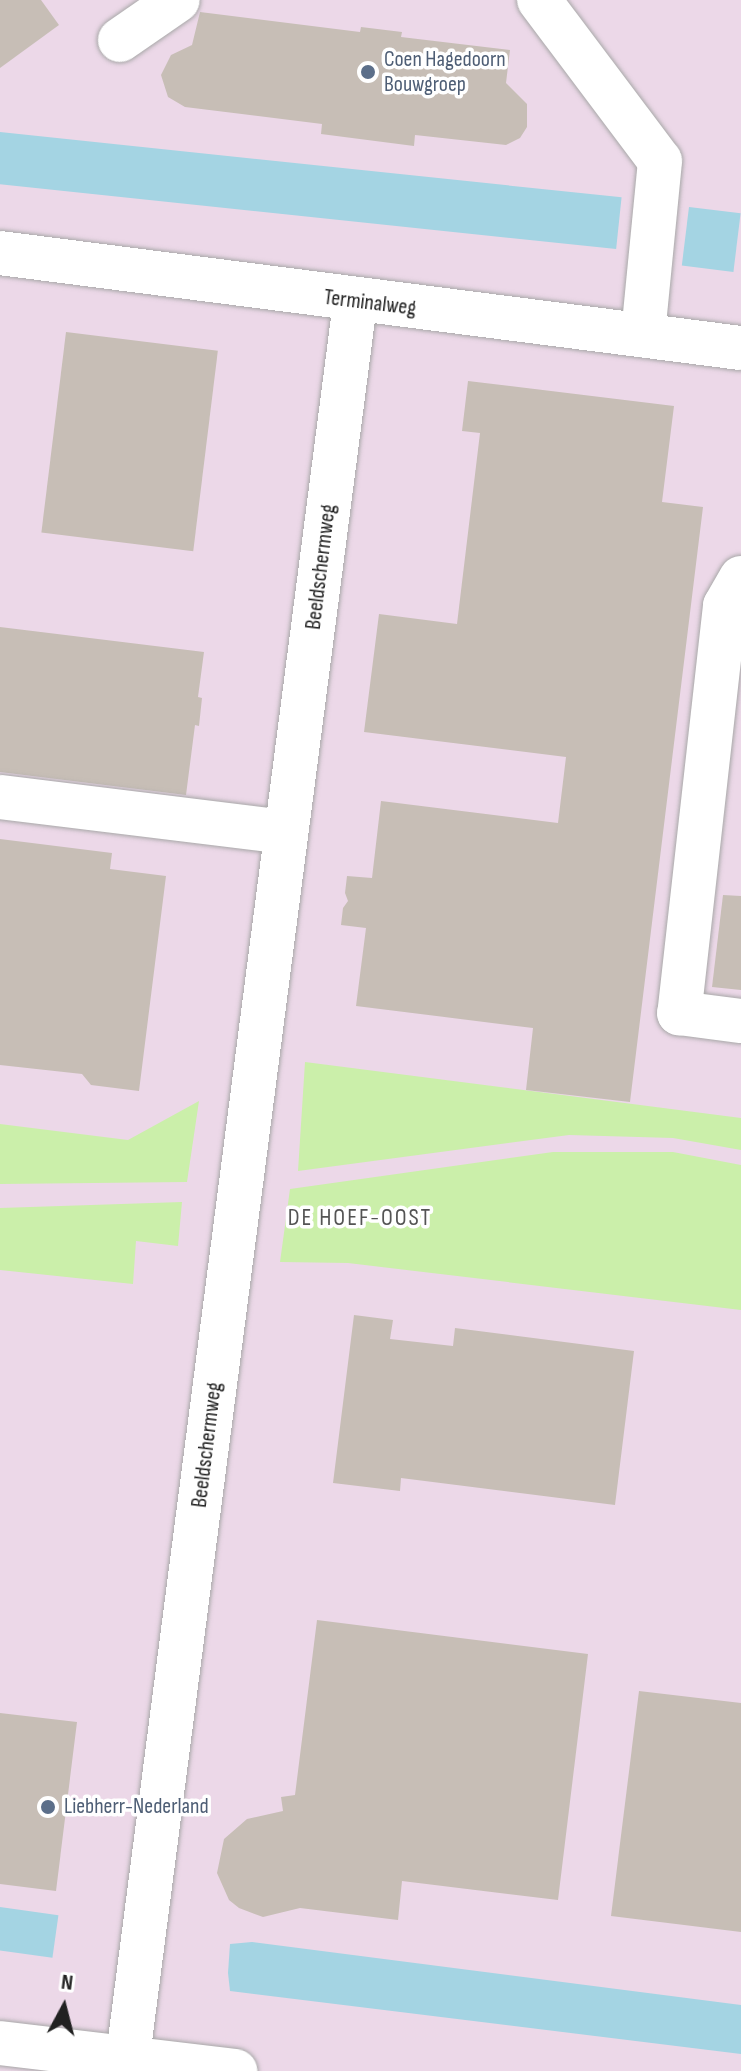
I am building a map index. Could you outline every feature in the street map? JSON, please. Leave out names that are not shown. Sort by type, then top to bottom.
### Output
[{"type":"street","points":[[120,40],[178,0]]},
{"type":"street","points":[[539,0],[660,161],[643,335]]},
{"type":"street","name":"Terminalweg","points":[[0,253],[355,302],[741,348]]},
{"type":"street","name":"Beeldschermweg","points":[[126,2064],[355,302]]},
{"type":"street","points":[[741,578],[725,606],[679,1013],[741,1021]]},
{"type":"street","points":[[0,797],[286,832]]},
{"type":"street","points":[[0,2043],[126,2064],[235,2071]]},
{"type":"shaded area","points":[[0,0],[741,0],[741,2071],[0,2071]]},
{"type":"green space","points":[[305,1062],[741,1118],[741,1150],[673,1138],[569,1135],[298,1171]]},
{"type":"green space","points":[[199,1101],[187,1182],[0,1184],[0,1124],[128,1140]]},
{"type":"green space","points":[[553,1152],[673,1152],[741,1165],[741,1310],[348,1263],[280,1262],[290,1189]]},
{"type":"green space","points":[[182,1202],[178,1246],[136,1241],[133,1284],[0,1270],[0,1208]]},
{"type":"water","points":[[0,132],[622,197],[616,249],[0,184]]},
{"type":"water","points":[[689,207],[741,213],[733,272],[682,266]]},
{"type":"water","points":[[0,1907],[58,1915],[52,1958],[0,1950]]},
{"type":"water","points":[[252,1942],[741,2005],[741,2054],[230,1991],[230,1944]]},
{"type":"building","points":[[0,0],[41,0],[59,25],[0,68]]},
{"type":"building","points":[[200,12],[360,32],[361,27],[402,32],[401,37],[510,50],[506,83],[527,104],[527,127],[520,138],[506,145],[415,135],[414,146],[321,134],[322,124],[185,107],[168,97],[161,75],[171,55],[192,45]]},
{"type":"building","points":[[66,332],[218,351],[193,551],[41,532]]},
{"type":"building","points":[[468,381],[674,406],[662,502],[703,507],[630,1102],[526,1090],[533,1028],[356,1006],[366,928],[341,925],[343,908],[348,901],[345,893],[347,876],[372,878],[381,801],[558,823],[566,757],[364,732],[379,614],[457,624],[480,433],[462,431]]},
{"type":"building","points":[[0,627],[204,652],[198,697],[202,698],[199,726],[195,725],[186,795],[0,772]]},
{"type":"building","points":[[0,839],[112,853],[110,869],[166,876],[139,1091],[91,1085],[82,1074],[0,1065]]},
{"type":"building","points":[[723,895],[741,896],[741,990],[712,987]]},
{"type":"building","points":[[354,1315],[393,1320],[390,1339],[453,1346],[455,1328],[634,1351],[615,1505],[401,1478],[400,1491],[333,1483]]},
{"type":"building","points":[[317,1620],[588,1654],[558,1900],[402,1881],[398,1920],[300,1908],[263,1917],[239,1908],[229,1900],[217,1873],[224,1839],[247,1819],[283,1811],[281,1797],[295,1795]]},
{"type":"building","points":[[639,1691],[741,1703],[741,1932],[611,1916]]},
{"type":"building","points":[[0,1713],[77,1722],[56,1891],[0,1884]]},
{"type":"place","name":"Coen Hagedoorn Bouwgroep","points":[[368,72]]},
{"type":"place","name":"Liebherr-Nederland","points":[[48,1807]]},
{"type":"district","name":"DE HOEF-OOST","points":[[360,1218]]}]
